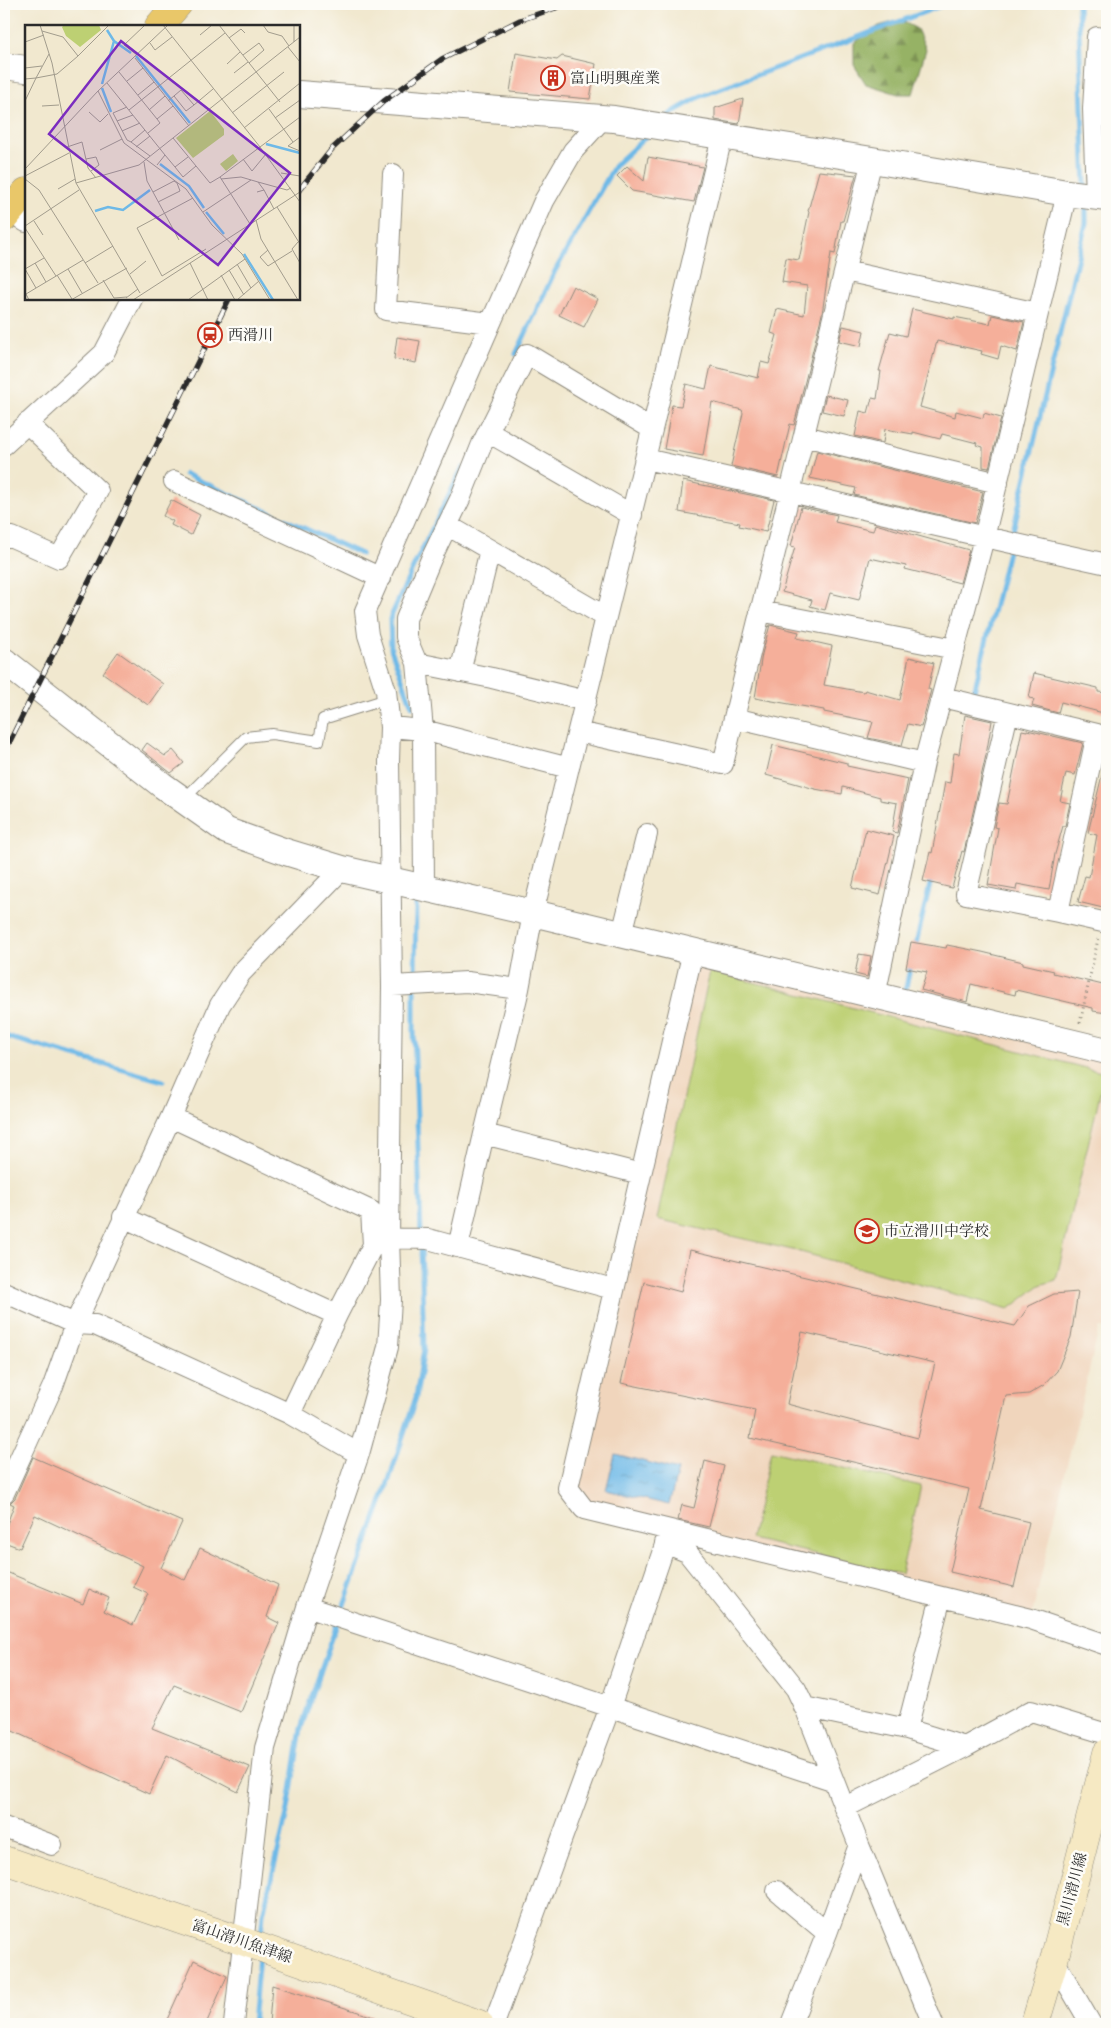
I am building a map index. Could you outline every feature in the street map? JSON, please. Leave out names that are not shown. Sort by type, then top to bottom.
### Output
[{"type":"main road","points":[[160,25],[178,4]]},
{"type":"main road","name":"黒川滑川線","points":[[1035,2024],[1054,1960],[1107,1753]]},
{"type":"main road","name":"富山滑川魚津線","points":[[4,1860],[479,2024]]},
{"type":"street","points":[[300,94],[434,106],[608,118],[1101,197],[1093,109],[1097,37],[1107,39]]},
{"type":"street","points":[[4,66],[25,69]]},
{"type":"street","points":[[234,2024],[265,1748],[307,1607],[359,1454],[388,1347],[391,1300],[389,1238],[393,880],[390,727],[386,690],[368,636],[366,611],[544,201],[573,151],[608,118]]},
{"type":"street","points":[[458,1248],[519,989],[533,912],[632,515],[722,137]]},
{"type":"street","points":[[578,732],[723,764],[872,160]]},
{"type":"street","points":[[393,174],[386,310],[490,323]]},
{"type":"street","points":[[875,996],[924,763],[998,483],[1067,193]]},
{"type":"street","points":[[845,270],[1038,313]]},
{"type":"street","points":[[4,445],[104,353],[131,300]]},
{"type":"street","points":[[424,887],[423,730],[417,663],[406,637],[406,619],[488,432],[527,354],[652,428]]},
{"type":"street","points":[[4,537],[12,537],[59,558],[98,491],[28,423]]},
{"type":"street","points":[[488,432],[632,515]]},
{"type":"street","points":[[804,436],[998,483]]},
{"type":"street","points":[[645,459],[790,491],[984,538],[1107,564]]},
{"type":"street","points":[[174,481],[381,578]]},
{"type":"street","points":[[448,525],[606,617]]},
{"type":"street","points":[[460,672],[490,550]]},
{"type":"street","points":[[760,611],[954,649]]},
{"type":"street","points":[[4,661],[162,785],[227,831],[342,869],[533,912],[1107,1051]]},
{"type":"street","points":[[417,663],[586,701]]},
{"type":"street","points":[[942,697],[1097,734],[1058,912]]},
{"type":"street","points":[[1008,713],[966,894],[1104,922]]},
{"type":"street","points":[[734,718],[924,763]]},
{"type":"street","points":[[390,727],[423,730],[569,768]]},
{"type":"street","points":[[622,934],[647,834]]},
{"type":"street","points":[[4,1493],[53,1386],[75,1324],[171,1117],[220,1005],[241,974],[342,869]]},
{"type":"street","points":[[693,951],[568,1488],[584,1509],[667,1536],[1032,1619],[1107,1645]]},
{"type":"street","points":[[392,986],[467,982],[519,989]]},
{"type":"street","points":[[171,1117],[371,1211],[373,1245],[290,1414]]},
{"type":"street","points":[[484,1134],[641,1174]]},
{"type":"street","points":[[123,1217],[337,1315]]},
{"type":"street","points":[[389,1238],[428,1239],[613,1289]]},
{"type":"street","points":[[4,1292],[75,1324],[95,1325],[290,1414],[359,1454]]},
{"type":"street","points":[[667,1536],[687,1552],[796,1689],[933,2024]]},
{"type":"street","points":[[494,2024],[610,1707],[667,1536]]},
{"type":"street","points":[[907,1729],[941,1597]]},
{"type":"street","points":[[307,1607],[832,1780]]},
{"type":"street","points":[[804,1706],[907,1729],[965,1747]]},
{"type":"street","points":[[844,1808],[965,1747],[1031,1711],[1107,1734]]},
{"type":"street","points":[[4,1827],[52,1845]]},
{"type":"street","points":[[791,2024],[859,1845]]},
{"type":"street","points":[[776,1891],[826,1933]]},
{"type":"street","points":[[1054,1960],[1092,2024]]},
{"type":"lane","points":[[183,800],[246,737],[272,734],[319,742],[323,719],[387,699]]},
{"type":"path","points":[[1076,1044],[1104,922]]},
{"type":"shaded area","name":"市立滑川中学校","points":[[693,951],[1107,1051],[1107,1329],[1099,1328],[1031,1619],[584,1509],[568,1488]]},
{"type":"green space","points":[[900,20],[917,29],[926,49],[913,94],[898,94],[866,84],[854,65],[854,43],[879,26]]},
{"type":"green space","points":[[710,971],[1105,1073],[1056,1280],[1040,1285],[1009,1309],[797,1251],[657,1219]]},
{"type":"green space","points":[[771,1451],[921,1486],[901,1574],[751,1539]]},
{"type":"water","points":[[615,1454],[678,1470],[669,1505],[606,1490]]},
{"type":"building","name":"富山明興産業","points":[[516,53],[557,60],[562,56],[596,64],[590,99],[510,92]]},
{"type":"building","points":[[743,99],[739,124],[715,120],[715,108]]},
{"type":"building","points":[[648,157],[703,167],[694,202],[632,191],[617,176],[627,166],[644,181]]},
{"type":"building","points":[[819,171],[856,175],[843,221],[841,221],[835,254],[831,253],[822,314],[794,425],[790,424],[778,477],[731,466],[743,413],[742,410],[712,402],[703,456],[664,449],[672,405],[681,406],[686,384],[706,389],[711,366],[758,378],[761,362],[769,364],[777,335],[771,333],[777,309],[804,315],[807,286],[782,282],[786,258],[799,260],[808,211]]},
{"type":"building","points":[[573,286],[598,299],[584,327],[559,315]]},
{"type":"building","points":[[912,309],[954,319],[954,317],[990,324],[992,315],[1024,322],[1017,351],[1001,346],[998,359],[981,354],[982,351],[937,341],[920,407],[955,417],[956,411],[983,418],[984,413],[1001,418],[989,468],[983,467],[983,447],[976,445],[977,443],[942,434],[940,439],[913,432],[913,434],[885,429],[883,443],[855,436],[860,411],[868,413],[872,398],[877,399],[881,371],[879,371],[890,332],[906,336]]},
{"type":"building","points":[[843,326],[864,331],[861,346],[839,341]]},
{"type":"building","points":[[397,337],[420,341],[416,363],[394,359]]},
{"type":"building","points":[[826,395],[848,400],[844,416],[822,411]]},
{"type":"building","points":[[817,451],[983,492],[975,523],[854,495],[856,488],[810,478]]},
{"type":"building","points":[[683,481],[774,500],[766,532],[739,526],[740,523],[679,512]]},
{"type":"building","points":[[171,500],[200,515],[191,535],[171,525],[173,521],[163,516]]},
{"type":"building","points":[[801,507],[837,515],[835,522],[873,531],[875,524],[969,550],[960,583],[905,569],[906,566],[870,558],[859,600],[830,593],[825,610],[810,606],[812,600],[782,592],[795,547],[791,546]]},
{"type":"building","points":[[770,625],[799,632],[797,638],[832,646],[824,685],[864,692],[865,690],[900,700],[909,657],[934,663],[928,689],[931,690],[921,727],[908,724],[902,745],[868,738],[873,722],[824,712],[824,710],[755,698],[762,654]]},
{"type":"building","points":[[118,652],[163,684],[148,705],[103,673]]},
{"type":"building","points":[[1034,673],[1098,688],[1098,692],[1107,693],[1107,714],[1061,702],[1058,713],[1032,706],[1034,699],[1029,698]]},
{"type":"building","points":[[965,715],[992,721],[964,852],[962,851],[952,888],[923,881],[930,852],[932,853],[945,782],[950,783],[954,753],[959,754]]},
{"type":"building","points":[[1022,730],[1083,743],[1075,775],[1066,773],[1060,801],[1070,803],[1065,826],[1063,826],[1055,854],[1049,890],[1017,884],[1016,890],[988,885],[998,828],[994,827],[999,803],[1007,804]]},
{"type":"building","points":[[147,743],[165,756],[173,750],[184,763],[171,773],[142,750]]},
{"type":"building","points":[[773,745],[847,763],[847,766],[908,779],[897,833],[892,832],[897,803],[880,800],[880,797],[843,787],[842,794],[815,789],[766,775]]},
{"type":"building","points":[[1102,775],[1107,776],[1107,909],[1078,902],[1085,876],[1089,877],[1097,835],[1088,833]]},
{"type":"building","points":[[866,829],[894,836],[880,895],[852,888]]},
{"type":"building","points":[[911,942],[946,948],[947,945],[982,952],[1054,971],[1053,973],[1107,986],[1107,1013],[1016,990],[1015,995],[971,984],[967,1002],[921,990],[927,972],[906,968]]},
{"type":"building","points":[[859,954],[871,956],[867,977],[855,974]]},
{"type":"building","points":[[690,1250],[1015,1326],[1029,1306],[1054,1294],[1078,1292],[1071,1337],[1057,1371],[1044,1385],[1029,1394],[1006,1396],[981,1510],[1029,1522],[1014,1587],[950,1572],[969,1489],[750,1438],[755,1410],[621,1383],[644,1282],[681,1292]],"holes":[[[802,1332],[935,1363],[918,1438],[787,1404]]]},
{"type":"building","points":[[33,1457],[182,1522],[161,1568],[185,1580],[200,1548],[278,1585],[267,1617],[279,1623],[241,1712],[174,1685],[152,1728],[250,1767],[238,1792],[167,1755],[149,1794],[4,1727],[4,1571],[83,1604],[89,1589],[109,1598],[104,1611],[133,1625],[148,1594],[133,1587],[143,1566],[35,1515],[20,1548],[4,1542],[4,1532],[14,1505],[10,1503],[15,1498]]},
{"type":"building","points":[[705,1461],[724,1466],[709,1527],[678,1520],[682,1505],[694,1508]]},
{"type":"building","points":[[194,1960],[227,1976],[206,2024],[165,2024]]},
{"type":"building","points":[[272,1985],[387,2021],[386,2024],[269,2024]]},
{"type":"waterway","points":[[666,118],[701,96],[946,4]]},
{"type":"waterway","points":[[1078,4],[1085,188]]},
{"type":"waterway","points":[[516,354],[555,271],[615,165],[649,134]]},
{"type":"waterway","points":[[1011,539],[1086,223],[1086,204]]},
{"type":"waterway","points":[[412,706],[391,649],[390,619],[462,468]]},
{"type":"waterway","points":[[185,474],[361,554]]},
{"type":"waterway","points":[[972,700],[1009,547]]},
{"type":"waterway","points":[[915,948],[932,876]]},
{"type":"waterway","points":[[415,981],[416,895]]},
{"type":"waterway","points":[[905,992],[911,964]]},
{"type":"waterway","points":[[414,990],[421,1233]]},
{"type":"waterway","points":[[4,1036],[163,1081]]},
{"type":"waterway","points":[[341,1613],[385,1492],[416,1397],[424,1349],[421,1242]]},
{"type":"waterway","points":[[261,1939],[263,1914],[288,1809],[301,1728],[338,1621]]},
{"type":"waterway","points":[[253,2024],[259,1955]]},
{"type":"railway","points":[[300,189],[332,149],[384,101],[442,59],[520,20],[567,4]]},
{"type":"railway","points":[[4,753],[229,300]]},
{"type":"place","name":"富山明興産業","points":[[553,78]]},
{"type":"place","name":"西滑川","points":[[210,335]]},
{"type":"place","name":"市立滑川中学校","points":[[867,1231]]}]
